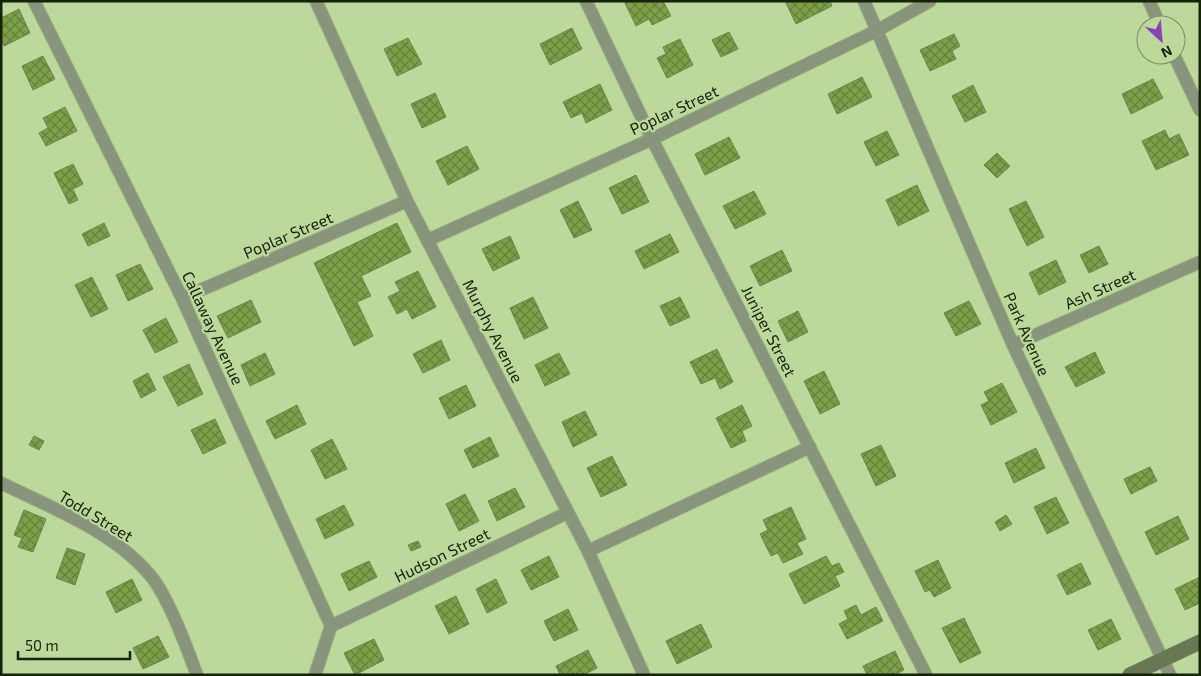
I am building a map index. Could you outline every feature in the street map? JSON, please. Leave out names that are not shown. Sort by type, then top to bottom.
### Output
[{"type":"street","name":"Callaway Avenue","points":[[34,1],[182,298],[331,626]]},
{"type":"street","name":"Murphy Avenue","points":[[316,1],[407,201],[588,552],[644,675]]},
{"type":"street","name":"Juniper Street","points":[[586,1],[652,139],[926,675]]},
{"type":"street","name":"Park Avenue","points":[[864,1],[1013,346],[1170,675]]},
{"type":"street","name":"Poplar Street","points":[[428,240],[652,139],[878,30],[930,1]]},
{"type":"street","points":[[1149,1],[1155,15]]},
{"type":"street","points":[[1179,65],[1200,110]]},
{"type":"street","name":"Poplar Street","points":[[182,298],[407,201]]},
{"type":"street","name":"Ash Street","points":[[1013,346],[1200,262]]},
{"type":"street","points":[[588,552],[810,447]]},
{"type":"street","name":"Todd Street","points":[[1,483],[60,512],[126,551],[151,576],[174,618],[197,675]]},
{"type":"street","name":"Hudson Street","points":[[331,626],[567,513]]},
{"type":"street","points":[[316,675],[331,626]]},
{"type":"street","points":[[1130,675],[1200,642]]},
{"type":"building","points":[[628,1],[663,1],[671,16],[652,25],[649,19],[636,26],[625,3]]},
{"type":"building","points":[[785,1],[830,1],[832,6],[796,24]]},
{"type":"building","points":[[19,9],[30,33],[4,46],[1,39],[1,18]]},
{"type":"building","points":[[572,28],[582,49],[550,65],[540,44]]},
{"type":"building","points":[[729,32],[738,49],[721,57],[712,40]]},
{"type":"building","points":[[954,34],[960,46],[952,51],[956,59],[930,71],[920,50]]},
{"type":"building","points":[[408,38],[422,64],[397,76],[384,49]]},
{"type":"building","points":[[680,39],[693,65],[667,78],[657,58],[666,54],[663,47]]},
{"type":"building","points":[[43,56],[55,79],[33,90],[22,66]]},
{"type":"building","points":[[862,77],[872,97],[837,114],[828,94]]},
{"type":"building","points":[[1153,79],[1163,98],[1131,114],[1122,94]]},
{"type":"building","points":[[600,84],[612,110],[586,123],[582,113],[571,118],[563,102]]},
{"type":"building","points":[[973,85],[986,112],[965,122],[952,96]]},
{"type":"building","points":[[435,93],[446,117],[422,128],[411,104]]},
{"type":"building","points":[[65,107],[77,131],[46,146],[39,133],[48,128],[43,118]]},
{"type":"building","points":[[1165,130],[1169,139],[1179,134],[1189,155],[1156,170],[1142,141]]},
{"type":"building","points":[[887,131],[899,155],[876,166],[864,142]]},
{"type":"building","points":[[729,137],[740,158],[705,175],[695,154]]},
{"type":"building","points":[[467,146],[479,169],[448,185],[436,161]]},
{"type":"building","points":[[997,153],[1010,166],[997,178],[984,165]]},
{"type":"building","points":[[73,164],[83,184],[73,189],[78,200],[69,204],[54,173]]},
{"type":"building","points":[[636,175],[649,202],[622,214],[609,188]]},
{"type":"building","points":[[917,185],[929,211],[898,226],[886,200]]},
{"type":"building","points":[[754,191],[766,214],[735,229],[723,206]]},
{"type":"building","points":[[578,201],[592,230],[574,238],[560,210]]},
{"type":"building","points":[[1026,201],[1044,237],[1027,246],[1009,209]]},
{"type":"building","points":[[104,223],[110,236],[88,246],[82,234]]},
{"type":"building","points":[[397,223],[411,252],[361,276],[371,296],[357,302],[373,336],[354,346],[314,263]]},
{"type":"building","points":[[670,234],[679,252],[644,269],[635,251]]},
{"type":"building","points":[[510,236],[520,258],[493,271],[482,249]]},
{"type":"building","points":[[1099,246],[1108,264],[1089,273],[1080,255]]},
{"type":"building","points":[[782,250],[792,271],[760,286],[750,266]]},
{"type":"building","points":[[1056,260],[1066,282],[1039,295],[1029,273]]},
{"type":"building","points":[[140,264],[153,289],[128,301],[116,275]]},
{"type":"building","points":[[418,271],[436,307],[412,319],[407,309],[397,314],[388,297],[400,291],[395,282]]},
{"type":"building","points":[[92,277],[108,309],[91,317],[75,285]]},
{"type":"building","points":[[533,297],[548,328],[524,339],[510,308]]},
{"type":"building","points":[[680,297],[690,317],[670,326],[660,306]]},
{"type":"building","points":[[251,300],[261,322],[228,338],[217,316]]},
{"type":"building","points":[[969,301],[981,324],[956,336],[944,313]]},
{"type":"building","points":[[798,311],[808,332],[788,342],[778,321]]},
{"type":"building","points":[[166,318],[178,342],[155,353],[143,330]]},
{"type":"building","points":[[441,340],[450,360],[423,373],[413,354]]},
{"type":"building","points":[[717,349],[733,382],[720,389],[715,378],[701,384],[690,362]]},
{"type":"building","points":[[1095,352],[1105,373],[1076,387],[1065,367]]},
{"type":"building","points":[[265,353],[275,374],[250,386],[241,365]]},
{"type":"building","points":[[559,353],[570,374],[545,386],[535,365]]},
{"type":"building","points":[[189,364],[203,394],[178,406],[163,377]]},
{"type":"building","points":[[824,371],[840,404],[820,414],[804,381]]},
{"type":"building","points":[[148,373],[156,390],[141,398],[133,381]]},
{"type":"building","points":[[1002,383],[1017,412],[991,425],[981,405],[989,401],[984,392]]},
{"type":"building","points":[[466,385],[476,406],[449,419],[439,398]]},
{"type":"building","points":[[297,405],[306,424],[275,439],[266,421]]},
{"type":"building","points":[[742,405],[752,426],[742,431],[746,441],[731,448],[716,418]]},
{"type":"building","points":[[585,411],[597,435],[573,447],[562,422]]},
{"type":"building","points":[[215,419],[226,443],[203,454],[191,430]]},
{"type":"building","points":[[34,436],[44,441],[39,450],[29,445]]},
{"type":"building","points":[[490,437],[499,456],[473,468],[464,450]]},
{"type":"building","points":[[332,439],[347,469],[325,479],[311,450]]},
{"type":"building","points":[[881,445],[896,476],[876,486],[861,454]]},
{"type":"building","points":[[1036,448],[1045,468],[1014,483],[1005,463]]},
{"type":"building","points":[[612,456],[627,485],[601,497],[587,468]]},
{"type":"building","points":[[1150,467],[1157,481],[1131,494],[1124,479]]},
{"type":"building","points":[[515,488],[525,507],[497,521],[488,501]]},
{"type":"building","points":[[465,494],[479,521],[459,531],[446,504]]},
{"type":"building","points":[[1056,497],[1069,523],[1047,534],[1034,507]]},
{"type":"building","points":[[344,505],[354,525],[325,539],[316,519]]},
{"type":"building","points":[[791,507],[806,539],[797,543],[803,554],[783,563],[778,553],[771,556],[760,534],[768,530],[763,520]]},
{"type":"building","points":[[24,510],[46,519],[33,552],[18,547],[22,538],[14,535]]},
{"type":"building","points":[[1006,515],[1012,524],[1000,531],[995,522]]},
{"type":"building","points":[[1178,516],[1189,539],[1156,555],[1145,532]]},
{"type":"building","points":[[418,541],[421,547],[411,551],[408,545]]},
{"type":"building","points":[[67,548],[85,554],[75,585],[56,578]]},
{"type":"building","points":[[549,556],[559,577],[531,590],[521,570]]},
{"type":"building","points":[[826,556],[832,566],[839,563],[844,572],[835,576],[840,586],[804,604],[789,574]]},
{"type":"building","points":[[938,560],[951,588],[934,597],[930,590],[925,592],[915,571]]},
{"type":"building","points":[[369,561],[377,577],[349,591],[341,574]]},
{"type":"building","points":[[1081,563],[1091,584],[1067,595],[1057,575]]},
{"type":"building","points":[[1200,577],[1200,603],[1185,610],[1175,589]]},
{"type":"building","points":[[132,579],[142,600],[116,613],[106,592]]},
{"type":"building","points":[[496,579],[507,603],[487,613],[476,589]]},
{"type":"building","points":[[456,596],[469,624],[449,634],[435,606]]},
{"type":"building","points":[[856,605],[861,615],[876,607],[883,621],[847,639],[839,624],[848,619],[844,611]]},
{"type":"building","points":[[568,609],[578,630],[554,641],[544,621]]},
{"type":"building","points":[[964,618],[981,653],[960,663],[942,628]]},
{"type":"building","points":[[1111,619],[1121,639],[1098,650],[1088,630]]},
{"type":"building","points":[[701,624],[712,647],[677,664],[666,641]]},
{"type":"building","points":[[158,636],[169,657],[143,669],[133,648]]},
{"type":"building","points":[[374,639],[384,660],[355,675],[344,653]]},
{"type":"building","points":[[588,650],[597,668],[583,675],[560,675],[556,666]]},
{"type":"building","points":[[895,651],[904,670],[894,675],[867,675],[863,666]]}]
